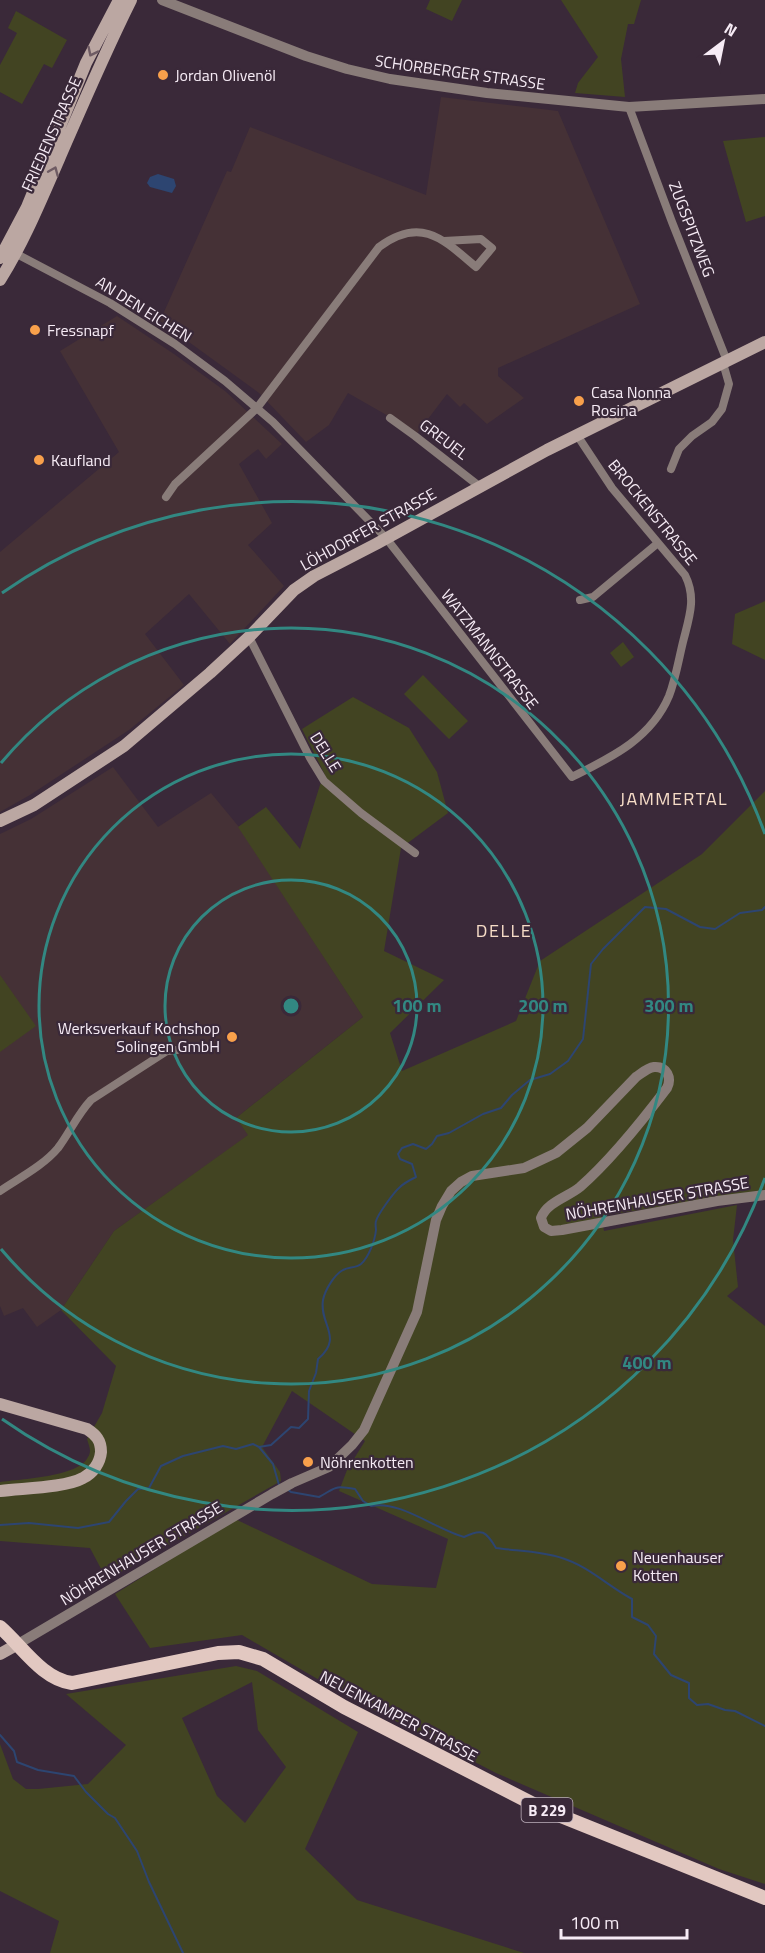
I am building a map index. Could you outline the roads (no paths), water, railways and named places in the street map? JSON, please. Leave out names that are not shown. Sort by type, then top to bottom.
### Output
[{"type":"main road","name":"FRIEDENSTRASSE","points":[[0,280],[7,253],[86,63],[119,0]]},
{"type":"main road","name":"FRIEDENSTRASSE","points":[[7,253],[47,185],[131,0]]},
{"type":"main road","name":"LÖHDORFER STRASSE","points":[[0,821],[34,805],[124,746],[165,713],[249,637],[290,594],[308,579],[577,435],[764,345]]},
{"type":"main road","points":[[0,1404],[87,1429],[97,1436],[101,1448],[100,1458],[94,1469],[83,1479],[0,1491]]},
{"type":"main road","name":"B 229","points":[[0,1627],[18,1644]]},
{"type":"main road","points":[[0,1654],[18,1644]]},
{"type":"main road","name":"NEUENKAMPER STRASSE","points":[[18,1644],[46,1672],[59,1680],[72,1683],[218,1653],[239,1652],[256,1656],[344,1707],[541,1808],[765,1898]]},
{"type":"street","name":"SCHORBERGER STRASSE","points":[[168,1],[306,56],[346,69],[390,79],[487,93],[629,107],[765,99]]},
{"type":"street","name":"ZUGSPITZWEG","points":[[629,107],[725,362],[729,384],[722,409],[712,422],[692,436],[679,449],[671,469]]},
{"type":"street","points":[[166,497],[175,484],[257,408],[379,248],[393,238],[424,233],[444,240],[481,239],[492,248],[476,267],[444,240]]},
{"type":"street","name":"AN DEN EICHEN","points":[[7,253],[110,303],[188,353],[257,408],[386,538]]},
{"type":"street","name":"GREUEL","points":[[390,418],[479,486]]},
{"type":"street","name":"BROCKENSTRASSE","points":[[572,777],[632,744],[656,719],[669,696],[692,597],[685,575],[612,488],[577,435]]},
{"type":"street","name":"WATZMANNSTRASSE","points":[[386,538],[572,777]]},
{"type":"street","points":[[579,600],[593,597],[658,543]]},
{"type":"street","name":"DELLE","points":[[249,637],[324,781],[380,828],[415,853]]},
{"type":"street","points":[[0,1191],[48,1158],[57,1149],[77,1116],[91,1100],[167,1051],[177,1050]]},
{"type":"street","name":"NÖHRENHAUSER STRASSE","points":[[18,1644],[280,1489],[329,1467],[352,1445],[364,1430],[417,1312],[438,1215],[448,1196],[460,1182],[477,1174],[524,1168],[548,1158],[576,1139],[636,1077],[656,1067],[663,1069],[669,1075],[667,1088],[624,1141],[588,1180],[546,1208],[541,1216],[543,1225],[549,1230],[562,1230],[717,1201],[765,1195]]},
{"type":"water","points":[[158,174],[174,179],[176,186],[172,193],[150,187],[147,183],[150,177]]},
{"type":"waterway","points":[[0,1525],[29,1523],[78,1528],[109,1522],[138,1489],[149,1488],[161,1466],[183,1456],[223,1446],[236,1449],[253,1444],[259,1447],[271,1445],[291,1427],[299,1428],[308,1419],[309,1391],[316,1373],[318,1359],[329,1344],[329,1331],[323,1309],[326,1292],[340,1272],[364,1261],[373,1243],[376,1222],[386,1203],[405,1183],[416,1177],[412,1164],[400,1159],[398,1154],[402,1148],[413,1144],[426,1149],[437,1136],[449,1133],[483,1114],[501,1108],[530,1080],[550,1074],[568,1061],[583,1039],[591,964],[645,907],[666,909],[700,927],[715,929],[740,913],[762,910],[765,907]]},
{"type":"waterway","points":[[259,1447],[273,1464],[279,1485]]},
{"type":"waterway","points":[[287,1489],[291,1492],[319,1497],[335,1488],[355,1489],[363,1501],[371,1506],[394,1507],[464,1537],[479,1532],[483,1533],[496,1548],[546,1554],[581,1566],[632,1599],[632,1617],[648,1625],[656,1636],[654,1654],[671,1675],[689,1683],[689,1698],[697,1705],[708,1704],[735,1711],[765,1726]]},
{"type":"waterway","points":[[0,1735],[14,1751],[17,1762],[38,1770],[74,1776],[86,1792],[115,1818],[137,1851],[149,1882],[183,1953]]},
{"type":"place","name":"Jordan Olivenöl","points":[[163,75]]},
{"type":"place","name":"Fressnapf","points":[[35,330]]},
{"type":"place","name":"Casa Nonna Rosina","points":[[579,401]]},
{"type":"place","name":"Kaufland","points":[[39,460]]},
{"type":"place","name":"Werksverkauf Kochshop Solingen GmbH","points":[[232,1037]]},
{"type":"place","name":"Nöhrenkotten","points":[[308,1462]]},
{"type":"place","name":"Neuenhauser Kotten","points":[[621,1566]]},
{"type":"district","name":"JAMMERTAL","points":[[674,798]]},
{"type":"district","name":"DELLE","points":[[504,930]]}]
